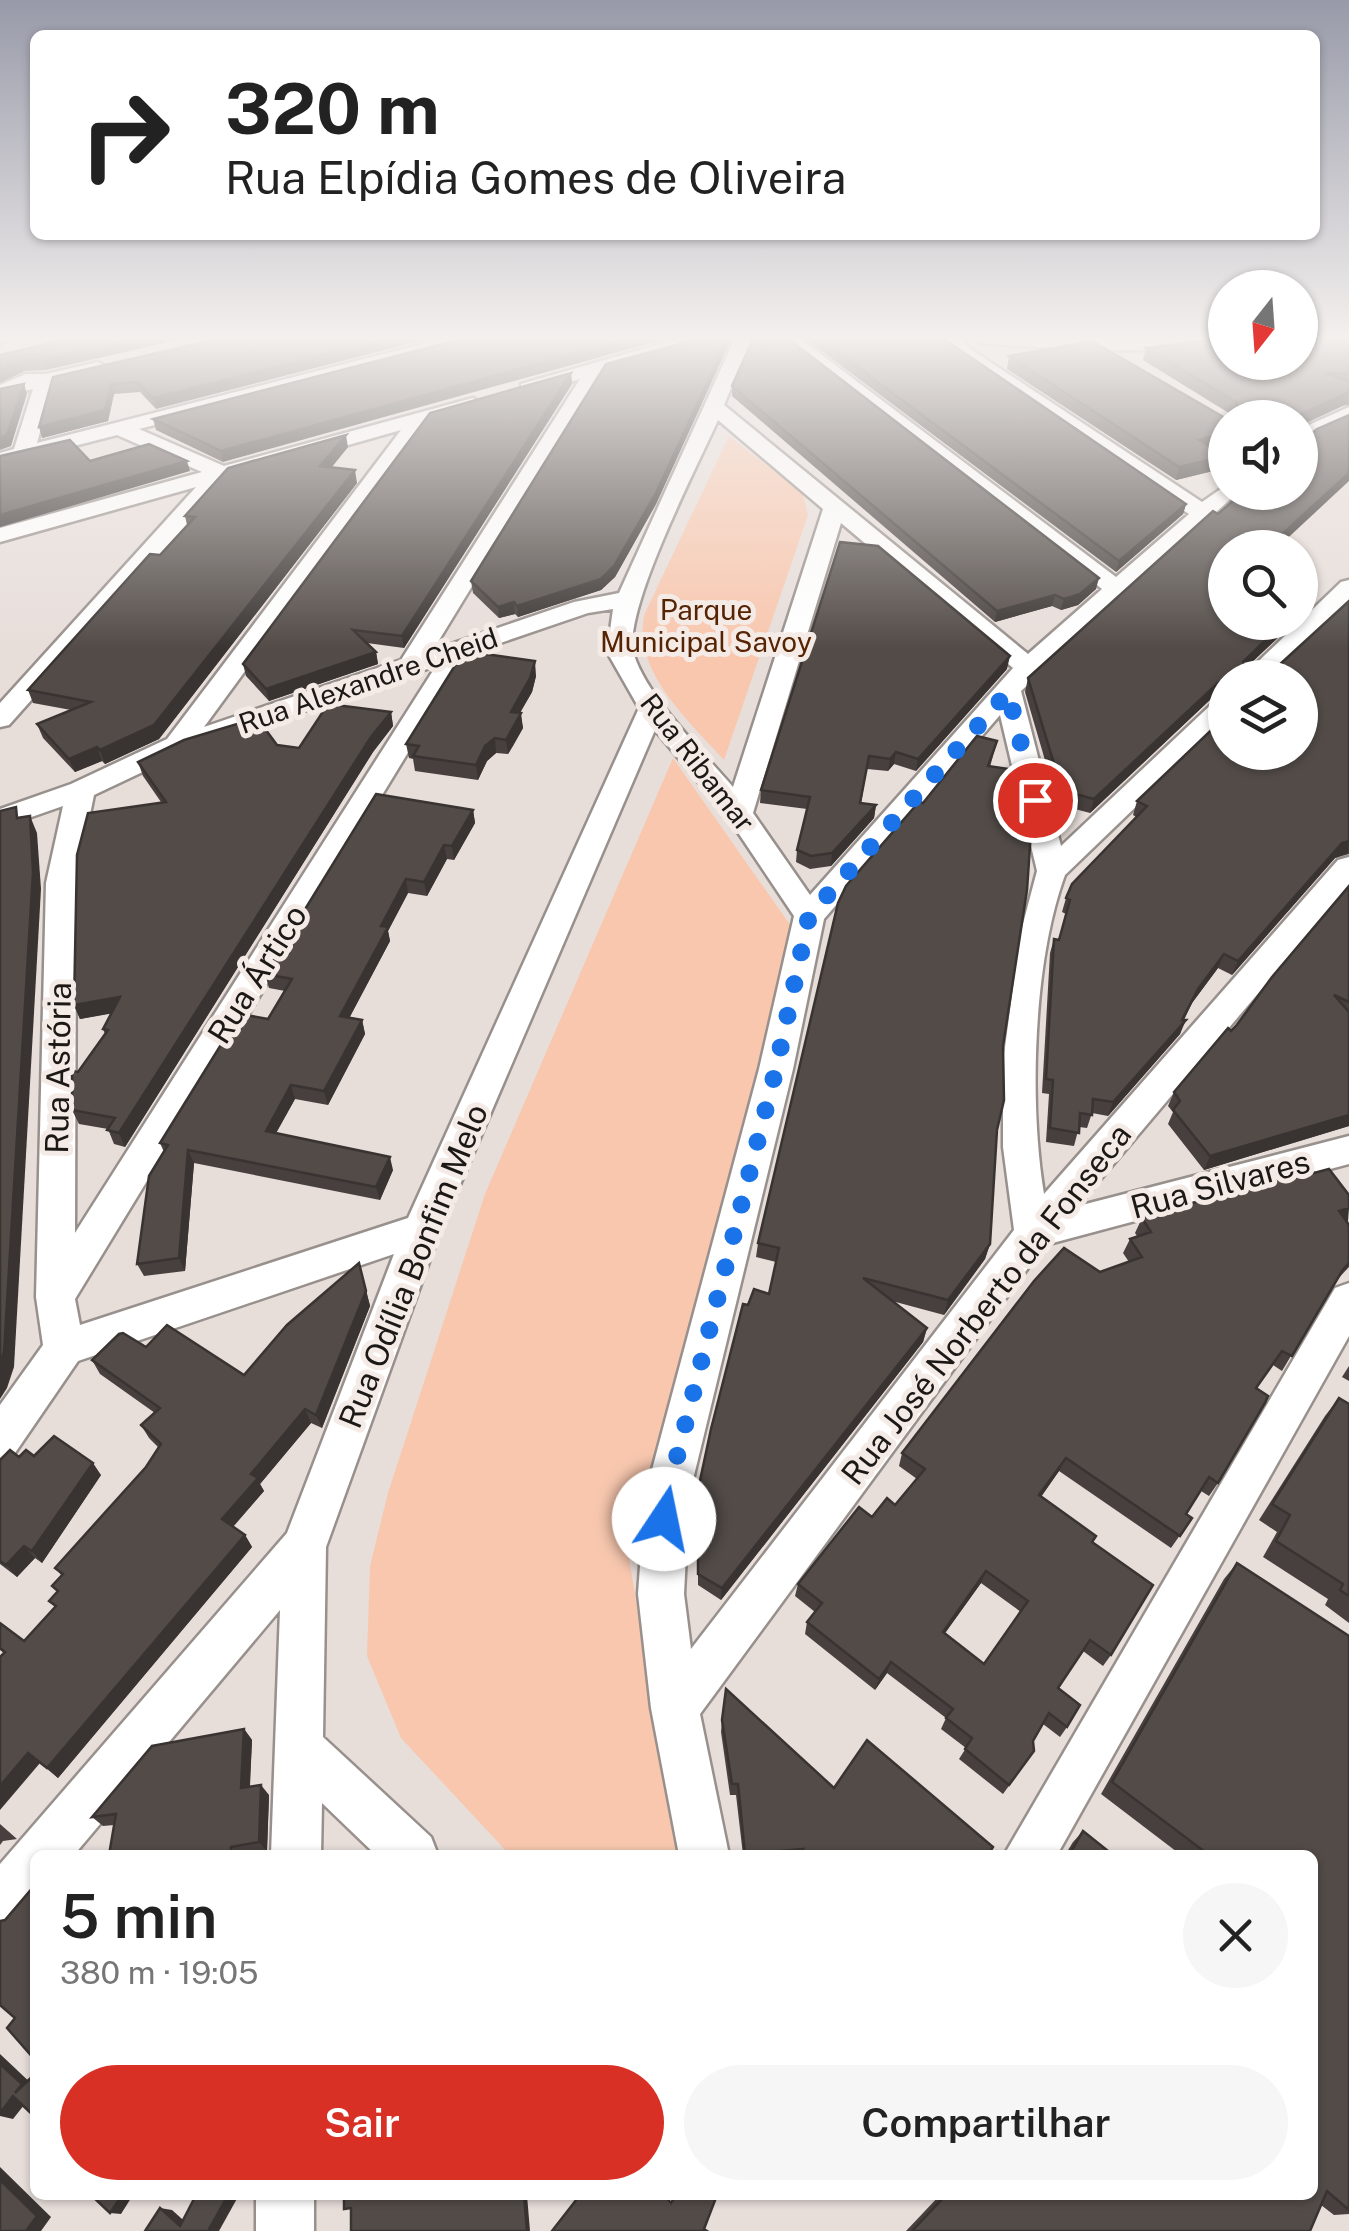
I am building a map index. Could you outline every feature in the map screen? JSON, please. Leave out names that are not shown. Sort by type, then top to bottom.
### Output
[{"type":"street","points":[[24,452],[27,441]]},
{"type":"street","points":[[0,459],[68,441]]},
{"type":"street","points":[[150,441],[221,472]]},
{"type":"street","points":[[0,535],[337,441]]},
{"type":"street","points":[[177,744],[403,441]]},
{"type":"street","points":[[410,666],[551,441]]},
{"type":"street","name":"Rua Ribamar","points":[[698,441],[628,599],[620,624],[619,648],[625,666],[653,706],[738,812],[809,916]]},
{"type":"street","points":[[755,441],[1018,680],[1052,871]]},
{"type":"street","points":[[923,441],[1117,589]]},
{"type":"street","points":[[1112,441],[1208,498]]},
{"type":"street","points":[[0,719],[221,472]]},
{"type":"street","points":[[703,1850],[675,1708],[662,1594],[667,1496],[776,1069],[809,916],[1018,680],[1208,508]]},
{"type":"street","points":[[738,812],[834,509]]},
{"type":"street","points":[[1273,660],[1349,586]]},
{"type":"street","name":"Rua Alexandre Cheid","points":[[0,818],[81,790],[177,744],[583,607],[628,599]]},
{"type":"street","name":"Rua Ártico","points":[[55,1298],[458,650]]},
{"type":"street","name":"Rua Odília Bonfim Melo","points":[[296,1850],[304,1548],[422,1229],[653,706]]},
{"type":"street","points":[[1034,1233],[1021,1178],[1017,1082],[1044,892],[1052,871],[1208,722]]},
{"type":"street","name":"Rua Astória","points":[[64,1348],[55,1298],[61,883],[81,790]]},
{"type":"street","name":"Rua José Norberto da Fonseca","points":[[675,1708],[1034,1233],[1349,866]]},
{"type":"street","name":"Rua Silvares","points":[[1034,1233],[1349,1150]]},
{"type":"street","points":[[0,1439],[64,1348],[422,1229]]},
{"type":"street","points":[[1032,1850],[1349,1300]]},
{"type":"street","points":[[45,1850],[304,1548]]},
{"type":"street","points":[[300,1748],[408,1850]]},
{"type":"street","points":[[0,1904],[30,1868]]},
{"type":"green space","name":"Parque Municipal Savoy","points":[[727,441],[736,441],[803,494],[808,515],[724,760],[680,711],[654,674],[643,634],[645,613]]},
{"type":"green space","points":[[673,758],[793,929],[629,1558],[677,1850],[505,1850],[401,1738],[367,1656],[370,1566],[388,1493],[485,1194]]},
{"type":"building","points":[[71,441],[90,461],[149,444],[187,461],[0,515],[0,456]]},
{"type":"building","points":[[200,441],[257,441],[221,451]]},
{"type":"building","points":[[324,441],[341,441],[320,466],[355,470],[154,725],[100,750],[97,747],[69,759],[37,724],[91,702],[28,690],[150,554],[160,555],[195,517],[185,516],[228,468]]},
{"type":"building","points":[[409,441],[527,441],[402,636],[353,630],[376,652],[266,689],[243,664]]},
{"type":"building","points":[[558,441],[680,441],[656,493],[614,566],[601,579],[517,606],[514,602],[498,607],[471,581]]},
{"type":"building","points":[[797,441],[921,441],[1099,578],[1080,594],[1064,599],[1055,595],[997,611]]},
{"type":"building","points":[[957,441],[1094,441],[1186,504],[1119,561]]},
{"type":"building","points":[[1139,441],[1201,441],[1208,446],[1208,460],[1179,467]]},
{"type":"building","points":[[1318,441],[1349,441],[1349,473],[1318,501]]},
{"type":"building","points":[[1223,510],[1309,510],[1287,530],[1208,530],[1208,640],[1266,640],[1245,660],[1208,660],[1208,692],[1094,799],[1076,794],[1075,809],[1060,799],[1054,777],[1058,777],[1028,678],[1213,511],[1218,514]]},
{"type":"building","points":[[840,542],[878,546],[1010,656],[918,759],[896,752],[890,759],[869,756],[860,803],[876,805],[832,853],[811,856],[797,850],[810,797],[761,790]]},
{"type":"building","points":[[1349,601],[1349,841],[1342,843],[1238,961],[1224,954],[1198,989],[1182,1020],[1186,1020],[1113,1102],[1093,1099],[1092,1115],[1080,1113],[1079,1133],[1050,1128],[1053,1080],[1046,1079],[1054,939],[1059,940],[1072,884],[1147,806],[1137,801],[1208,733],[1208,770],[1318,770],[1318,660],[1285,660],[1306,640],[1318,640],[1318,629]]},
{"type":"building","points":[[464,651],[535,661],[511,712],[521,713],[506,740],[495,738],[485,746],[476,765],[413,756],[419,746],[406,744]]},
{"type":"building","points":[[328,704],[391,712],[371,737],[119,1133],[107,1130],[115,1118],[72,1110],[72,1071],[78,1072],[108,1030],[103,1029],[120,997],[74,1005],[77,855],[88,813],[166,802],[138,762],[184,740],[257,718],[277,745],[299,748]]},
{"type":"building","points":[[977,736],[997,741],[988,766],[1016,770],[1031,831],[1027,890],[1003,1046],[1004,1100],[997,1130],[990,1244],[948,1300],[863,1278],[927,1328],[722,1588],[698,1574],[698,1490],[743,1304],[748,1305],[754,1289],[769,1294],[779,1248],[758,1243],[838,903],[846,886],[919,802],[923,803]]},
{"type":"building","points":[[376,794],[473,810],[452,846],[444,845],[424,882],[406,879],[381,926],[388,927],[340,1016],[362,1020],[324,1091],[291,1085],[266,1131],[390,1157],[376,1187],[188,1150],[179,1258],[137,1264],[149,1176],[168,1145],[160,1143],[240,1014],[268,1019],[292,979],[265,974]]},
{"type":"building","points":[[16,807],[17,818],[30,816],[33,872],[4,1352],[0,1363],[0,811]]},
{"type":"building","points":[[1349,886],[1349,1002],[1334,995],[1349,1012],[1349,1115],[1210,1156],[1173,1110],[1180,1101],[1174,1092],[1228,1028],[1231,1031],[1236,1026]]},
{"type":"building","points":[[1309,1166],[1314,1173],[1329,1169],[1349,1195],[1349,1208],[1339,1211],[1349,1225],[1349,1263],[1292,1356],[1282,1351],[1256,1388],[1268,1396],[1265,1403],[1218,1483],[1209,1477],[1186,1514],[1192,1518],[1180,1536],[1066,1458],[1039,1495],[1096,1536],[1092,1542],[1153,1585],[1111,1655],[1090,1640],[1058,1688],[1080,1705],[1067,1727],[1049,1713],[1033,1741],[1034,1751],[1009,1785],[965,1749],[972,1738],[946,1718],[953,1709],[891,1662],[879,1679],[807,1622],[822,1603],[798,1584],[859,1507],[872,1517],[887,1498],[895,1505],[925,1469],[902,1453],[1034,1281],[1064,1248],[1100,1272],[1142,1257],[1130,1239],[1151,1232],[1142,1218],[1239,1189],[1236,1185]],"holes":[[[986,1571],[1028,1601],[984,1664],[943,1632]]]},
{"type":"building","points":[[359,1263],[366,1291],[316,1415],[305,1409],[251,1474],[258,1478],[222,1519],[245,1535],[47,1768],[28,1753],[0,1786],[0,1657],[5,1652],[0,1648],[0,1623],[24,1641],[56,1606],[49,1601],[58,1591],[52,1586],[63,1574],[55,1568],[146,1467],[161,1444],[141,1425],[160,1408],[92,1360],[119,1334],[146,1347],[167,1325],[244,1375],[287,1325]]},
{"type":"building","points":[[1339,1398],[1349,1404],[1349,1596],[1340,1590],[1343,1584],[1276,1541],[1290,1515],[1272,1504]]},
{"type":"building","points":[[54,1436],[93,1463],[32,1551],[24,1546],[6,1565],[0,1561],[0,1460],[10,1450],[19,1457],[26,1450],[34,1456]]},
{"type":"building","points":[[1237,1563],[1349,1636],[1349,2210],[1327,2191],[1310,2231],[912,2231],[941,2200],[1318,2200],[1318,1850],[1202,1850],[1112,1782]]},
{"type":"building","points":[[726,1689],[834,1788],[867,1740],[993,1847],[745,1850],[738,1784],[732,1784],[722,1720]]},
{"type":"building","points":[[244,1729],[241,1788],[261,1785],[259,1842],[231,1850],[110,1850],[116,1814],[92,1817],[152,1746]]},
{"type":"building","points":[[1083,1831],[1107,1850],[1072,1850]]},
{"type":"building","points":[[30,1891],[30,2054],[7,2028],[15,2018],[0,2005],[0,1921]]},
{"type":"building","points":[[0,2064],[22,2084],[15,2093],[30,2079],[30,2112],[13,2096],[0,2113]]},
{"type":"building","points":[[0,2180],[37,2216],[26,2231],[0,2231]]},
{"type":"building","points":[[96,2200],[119,2200],[110,2213]]},
{"type":"building","points":[[193,2200],[225,2200],[208,2231],[145,2231],[160,2208],[180,2226]]},
{"type":"building","points":[[344,2200],[524,2200],[527,2231],[351,2231],[351,2208],[344,2209]]},
{"type":"building","points":[[576,2200],[715,2200],[704,2229],[707,2231],[552,2231]]},
{"type":"route","points":[[664,1519],[776,1069],[809,916],[1008,692],[1035,800]]}]
